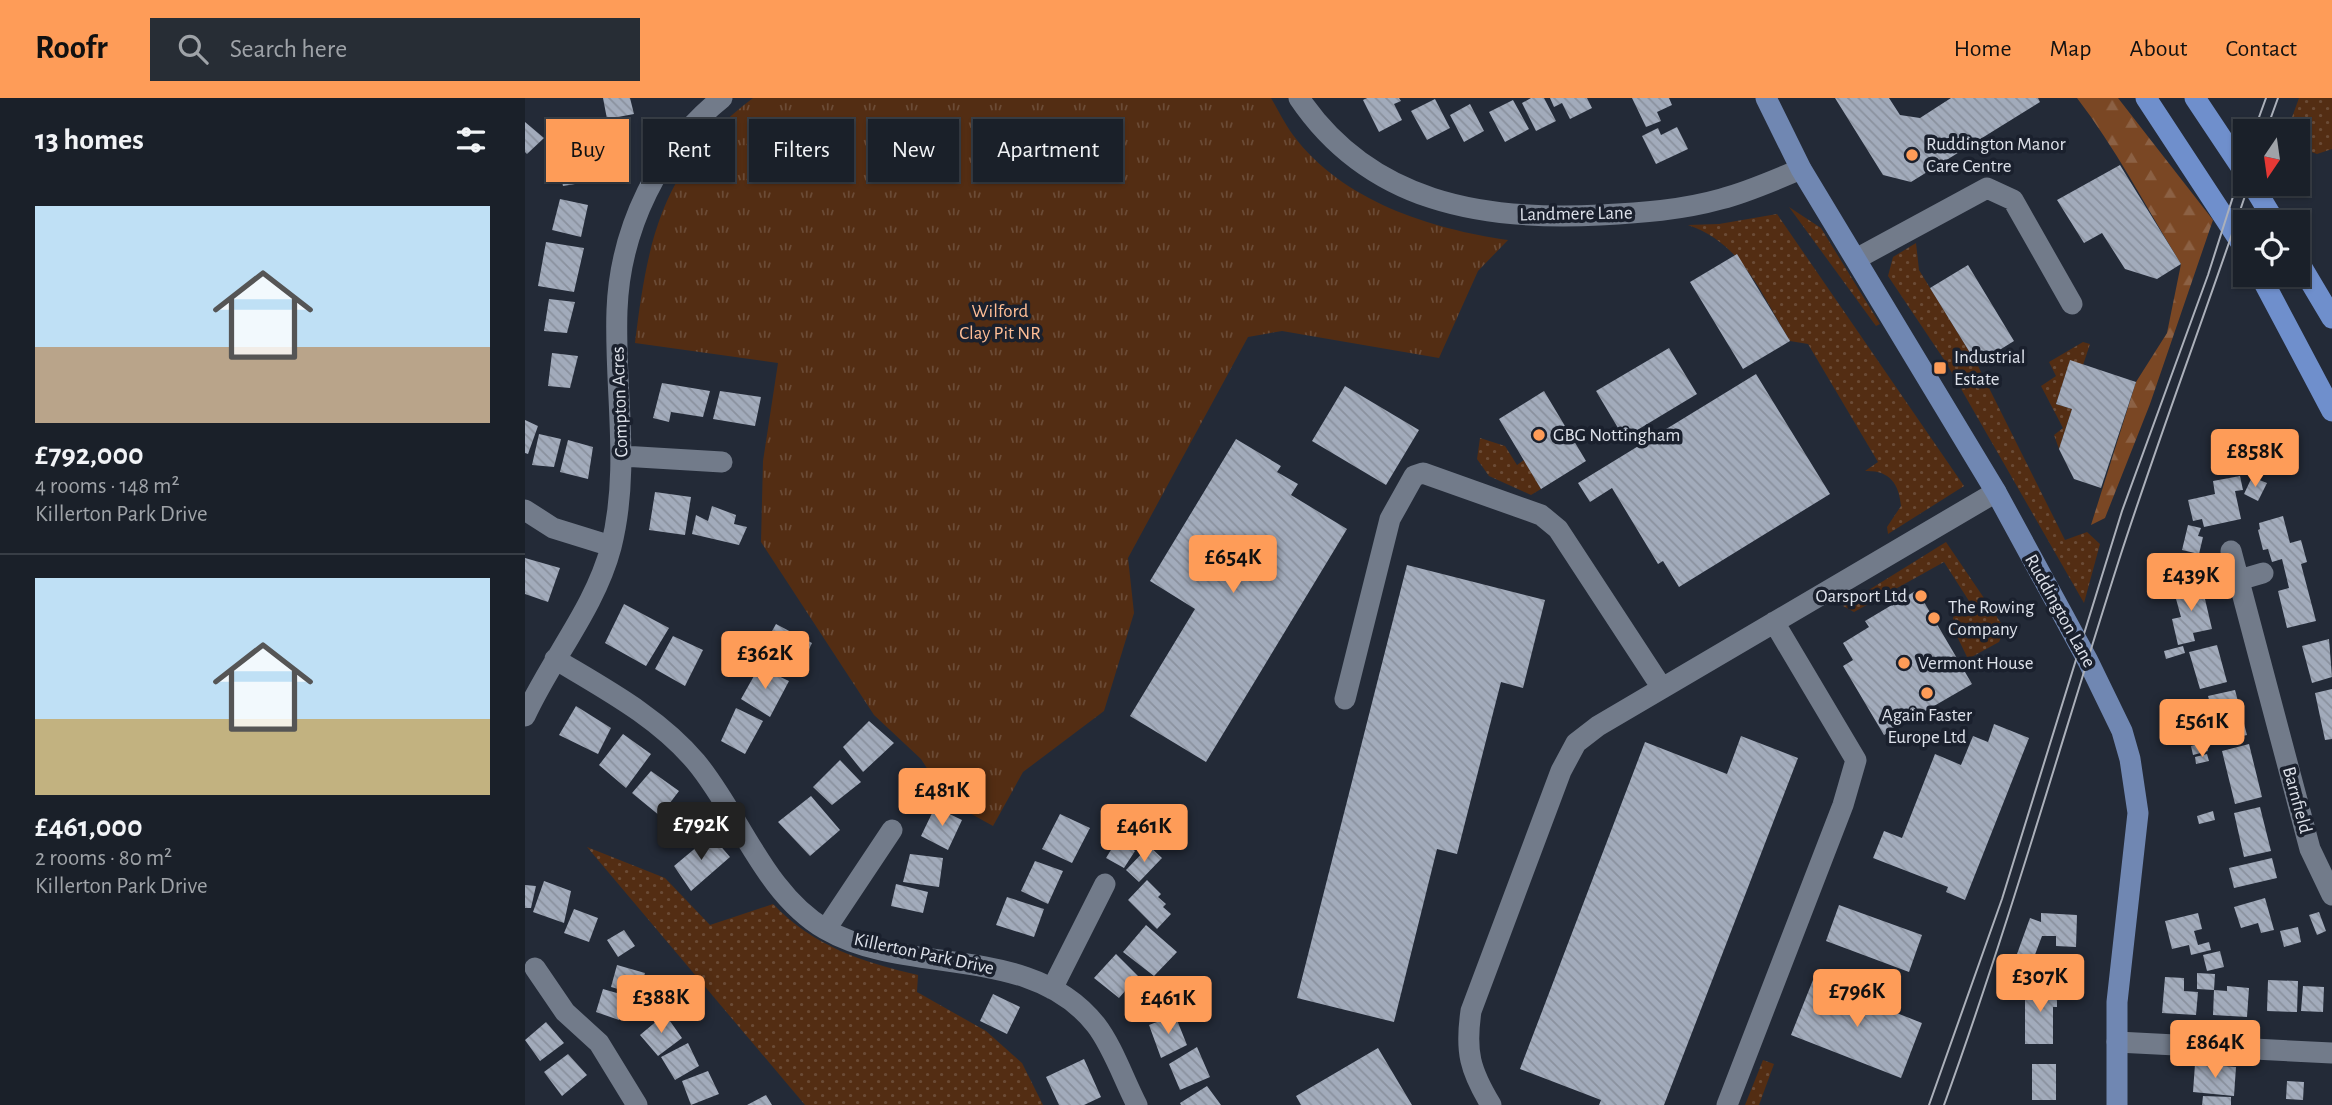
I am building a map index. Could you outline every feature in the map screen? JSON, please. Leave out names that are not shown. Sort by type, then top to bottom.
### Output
[{"type":"highway","points":[[2146,98],[2233,228]]},
{"type":"highway","points":[[2195,98],[2233,152]]},
{"type":"highway","points":[[2310,281],[2332,318]]},
{"type":"highway","points":[[2266,287],[2332,411]]},
{"type":"main road","name":"Ruddington Lane","points":[[1766,98],[1801,169],[1996,492],[2088,661],[2122,731],[2137,802],[2137,841],[2117,1002],[2117,1105]]},
{"type":"street","name":"Compton Acres","points":[[525,716],[602,573],[611,546],[621,491],[622,456],[617,308],[628,246],[652,180],[696,105],[722,98]]},
{"type":"street","name":"Landmere Lane","points":[[1299,98],[1343,149],[1384,178],[1427,198],[1503,216],[1548,218],[1674,209],[1721,199],[1801,169]]},
{"type":"street","points":[[1856,259],[1987,188],[2013,200],[2072,304]]},
{"type":"street","points":[[622,456],[722,462]]},
{"type":"street","points":[[1345,699],[1390,519],[1414,476],[1423,473],[1541,515],[1558,529],[1662,688]]},
{"type":"street","points":[[1491,1105],[1473,1074],[1467,1040],[1471,1011],[1561,771],[1576,743],[1598,726],[1996,492]]},
{"type":"street","points":[[525,510],[553,528],[611,546]]},
{"type":"street","name":"Barnfield","points":[[2231,551],[2310,849],[2332,895]]},
{"type":"street","points":[[2239,580],[2263,573]]},
{"type":"street","points":[[1727,1105],[1843,805],[1856,760],[1774,622]]},
{"type":"street","name":"Killerton Park Drive","points":[[555,660],[624,700],[671,736],[697,764],[782,891],[803,913],[826,929],[865,944],[1016,973],[1052,989],[1096,1025],[1137,1105]]},
{"type":"street","points":[[826,929],[892,830]]},
{"type":"street","points":[[1052,989],[1105,884]]},
{"type":"street","points":[[535,968],[565,1012],[599,1043],[637,1105]]},
{"type":"street","points":[[2117,1042],[2332,1053]]},
{"type":"green space","name":"Wilford Clay Pit NR","points":[[753,98],[1271,98],[1293,135],[1313,158],[1336,178],[1362,194],[1419,219],[1508,240],[1478,271],[1439,358],[1282,331],[1248,337],[1128,558],[1134,613],[1104,711],[1023,772],[993,826],[948,801],[921,759],[874,715],[761,542],[763,461],[778,363],[635,343],[654,237],[677,182],[735,182],[735,119],[728,119]]},
{"type":"green space","points":[[2077,98],[2118,98],[2213,220],[2150,404],[2105,518],[2091,525],[2136,382],[2167,333],[2181,264],[2119,159]]},
{"type":"green space","points":[[2299,98],[2332,98],[2332,149],[2317,154],[2310,151],[2310,119],[2291,119]]},
{"type":"green space","points":[[1789,207],[1821,228],[1880,324],[1876,326]]},
{"type":"green space","points":[[1777,214],[1964,486],[1888,534],[1887,527],[1901,506],[1898,491],[1886,476],[1865,471],[1878,462],[1808,344],[1790,341],[1749,272],[1737,258],[1707,234],[1688,225],[1719,224]]},
{"type":"green space","points":[[1916,243],[1919,270],[1977,364],[2065,540],[2087,532],[2100,544],[2084,603],[1945,361],[1888,276],[1893,257]]},
{"type":"green space","points":[[2083,342],[2090,344],[2083,365],[2070,361],[2056,404],[2072,409],[2059,449],[2054,435],[2063,428],[2041,386],[2056,376],[2049,362]]},
{"type":"green space","points":[[1480,438],[1505,446],[1517,465],[1524,460],[1541,489],[1531,495],[1489,476],[1477,459]]},
{"type":"green space","points":[[1946,542],[2005,629],[1999,642],[1968,659],[1952,626],[1954,612],[1969,601],[1944,562],[1854,612],[1843,606]]},
{"type":"green space","points":[[587,847],[665,878],[710,925],[773,904],[805,931],[840,950],[858,958],[918,975],[917,992],[986,1031],[1022,1063],[1043,1105],[805,1105]]},
{"type":"green space","points":[[1763,1060],[1774,1064],[1759,1105],[1745,1105]]},
{"type":"building","points":[[603,98],[630,98],[634,114],[607,119]]},
{"type":"building","points":[[1399,98],[1401,101],[1394,104],[1402,120],[1379,132],[1363,100]]},
{"type":"building","points":[[1531,98],[1544,98],[1556,121],[1536,131],[1522,103]]},
{"type":"building","points":[[1550,98],[1587,98],[1592,108],[1570,119],[1562,103],[1554,107]]},
{"type":"building","points":[[1632,98],[1669,98],[1672,105],[1657,112],[1661,121],[1646,127]]},
{"type":"building","name":"Ruddington Manor Care Centre","points":[[1835,98],[1889,98],[1900,115],[1920,118],[1951,98],[2038,98],[2040,102],[1911,182],[1883,175]]},
{"type":"building","points":[[1435,99],[1450,128],[1427,140],[1411,111]]},
{"type":"building","points":[[1513,100],[1529,129],[1505,142],[1489,112]]},
{"type":"building","points":[[1470,104],[1484,131],[1464,142],[1450,115]]},
{"type":"building","points":[[525,122],[544,138],[527,154],[525,152]]},
{"type":"building","points":[[1677,127],[1688,149],[1656,164],[1642,136],[1658,128],[1661,135]]},
{"type":"building","points":[[2120,165],[2181,264],[2157,279],[2125,269],[2102,233],[2084,243],[2057,200]]},
{"type":"building","points":[[562,182],[587,182],[563,186]]},
{"type":"building","points":[[560,199],[588,205],[581,237],[552,230]]},
{"type":"building","points":[[546,242],[584,248],[574,292],[538,286]]},
{"type":"building","points":[[1737,254],[1790,341],[1743,369],[1690,282]]},
{"type":"building","points":[[1968,265],[2014,341],[1977,364],[1930,288]]},
{"type":"building","points":[[549,299],[575,302],[567,333],[544,331]]},
{"type":"building","points":[[1669,348],[1697,394],[1624,438],[1596,391]]},
{"type":"building","points":[[552,353],[578,356],[570,388],[548,386]]},
{"type":"building","points":[[2070,360],[2136,382],[2101,488],[2074,479],[2059,449],[2072,409],[2056,404]]},
{"type":"building","points":[[1756,374],[1830,494],[1679,587],[1663,561],[1658,564],[1612,488],[1590,502],[1578,483]]},
{"type":"building","points":[[662,383],[710,391],[703,417],[671,412],[669,422],[653,418]]},
{"type":"building","points":[[1345,386],[1419,430],[1386,485],[1312,441]]},
{"type":"building","points":[[720,391],[761,397],[755,426],[713,419]]},
{"type":"building","name":"GBG Nottingham","points":[[1544,391],[1586,461],[1541,489],[1499,419]]},
{"type":"building","points":[[525,420],[538,426],[528,454],[525,453]]},
{"type":"building","points":[[539,434],[561,439],[554,467],[532,465]]},
{"type":"building","points":[[1236,439],[1281,466],[1277,472],[1298,484],[1291,495],[1347,529],[1206,762],[1130,716],[1195,609],[1150,581]]},
{"type":"building","points":[[568,440],[593,447],[588,479],[560,472]]},
{"type":"building","points":[[2240,476],[2243,490],[2235,491],[2241,519],[2204,527],[2202,519],[2193,521],[2188,500],[2215,494],[2213,481]]},
{"type":"building","points":[[2252,477],[2267,483],[2258,501],[2244,494]]},
{"type":"building","points":[[655,492],[691,497],[685,535],[649,530]]},
{"type":"building","points":[[712,506],[736,515],[734,524],[747,527],[739,545],[692,534],[696,515],[708,521]]},
{"type":"building","points":[[2283,516],[2290,543],[2301,540],[2307,562],[2301,564],[2316,621],[2287,628],[2278,591],[2289,588],[2282,559],[2272,562],[2268,549],[2263,550],[2258,530],[2259,523]]},
{"type":"building","points":[[2188,525],[2201,528],[2198,536],[2203,537],[2199,554],[2182,550]]},
{"type":"building","points":[[2199,556],[2204,576],[2176,582],[2171,563]]},
{"type":"building","points":[[525,558],[560,568],[548,602],[525,594]]},
{"type":"building","points":[[1407,565],[1545,600],[1523,688],[1501,682],[1457,854],[1437,849],[1394,1022],[1297,998]]},
{"type":"building","points":[[2201,582],[2212,629],[2193,633],[2195,641],[2178,645],[2172,619],[2181,617],[2173,588]]},
{"type":"building","name":"Vermont House","points":[[1917,590],[1972,684],[1884,735],[1843,666],[1853,660],[1843,643],[1869,627],[1865,621]]},
{"type":"building","points":[[624,604],[669,628],[646,666],[605,643]]},
{"type":"building","points":[[776,624],[812,643],[798,673],[759,654]]},
{"type":"building","points":[[673,636],[703,650],[685,686],[655,669]]},
{"type":"building","points":[[2329,639],[2332,677],[2312,683],[2302,646]]},
{"type":"building","points":[[2217,645],[2227,682],[2200,689],[2189,652]]},
{"type":"building","points":[[2183,646],[2185,653],[2166,659],[2164,651]]},
{"type":"building","points":[[759,667],[789,681],[770,717],[741,699]]},
{"type":"building","points":[[2332,689],[2332,739],[2325,740],[2315,693]]},
{"type":"building","points":[[2235,690],[2247,735],[2220,742],[2208,696]]},
{"type":"building","points":[[576,706],[611,728],[598,754],[559,735]]},
{"type":"building","points":[[736,708],[763,721],[745,754],[721,741]]},
{"type":"building","points":[[869,721],[894,743],[863,772],[843,747]]},
{"type":"building","points":[[1994,724],[2029,738],[1965,900],[1946,892],[1948,887],[1873,858],[1884,831],[1902,838],[1935,754],[1961,765],[1973,736],[1988,742]]},
{"type":"building","points":[[623,734],[651,754],[626,788],[599,765]]},
{"type":"building","points":[[1741,736],[1798,758],[1664,1105],[1599,1105],[1601,1100],[1520,1069],[1645,742],[1727,774]]},
{"type":"building","points":[[2206,742],[2208,751],[2193,755],[2191,746]]},
{"type":"building","points":[[2249,744],[2262,797],[2235,804],[2222,751]]},
{"type":"building","points":[[2207,754],[2209,761],[2196,764],[2195,757]]},
{"type":"building","points":[[840,760],[861,782],[832,805],[813,787]]},
{"type":"building","points":[[651,771],[679,791],[660,816],[632,793]]},
{"type":"building","points":[[919,782],[937,793],[927,810],[908,799]]},
{"type":"building","points":[[811,796],[840,830],[810,856],[778,822]]},
{"type":"building","points":[[935,807],[962,820],[948,850],[921,836]]},
{"type":"building","points":[[2260,807],[2271,851],[2244,857],[2234,813]]},
{"type":"building","points":[[2213,811],[2215,820],[2199,824],[2197,816]]},
{"type":"building","points":[[1060,814],[1090,828],[1072,863],[1042,849]]},
{"type":"building","points":[[711,835],[730,857],[691,891],[674,866]]},
{"type":"building","points":[[1117,840],[1135,851],[1124,868],[1106,858]]},
{"type":"building","points":[[1149,846],[1162,858],[1139,882],[1126,870]]},
{"type":"building","points":[[910,854],[943,858],[939,887],[903,882]]},
{"type":"building","points":[[2272,858],[2277,878],[2234,888],[2229,868]]},
{"type":"building","points":[[1035,861],[1063,871],[1048,904],[1021,891]]},
{"type":"building","points":[[1147,880],[1161,894],[1158,897],[1166,904],[1163,907],[1171,914],[1157,929],[1128,900]]},
{"type":"building","points":[[544,881],[571,891],[564,923],[533,912]]},
{"type":"building","points":[[896,884],[928,892],[923,913],[891,906]]},
{"type":"building","points":[[525,885],[536,886],[531,908],[525,908]]},
{"type":"building","points":[[1007,897],[1044,909],[1034,937],[996,925]]},
{"type":"building","points":[[2265,898],[2274,930],[2261,933],[2258,923],[2241,928],[2234,907]]},
{"type":"building","points":[[1839,905],[1922,935],[1909,972],[1826,941]]},
{"type":"building","points":[[574,909],[598,918],[589,942],[564,933]]},
{"type":"building","points":[[2319,912],[2326,931],[2317,935],[2309,915]]},
{"type":"building","points":[[2041,913],[2077,915],[2076,947],[2056,946],[2056,936],[2042,936],[2033,960],[2017,954],[2030,918],[2041,922]]},
{"type":"building","points":[[2198,913],[2202,929],[2194,931],[2198,945],[2209,942],[2211,950],[2191,955],[2189,945],[2172,949],[2165,921]]},
{"type":"building","points":[[1146,925],[1177,952],[1154,976],[1123,952]]},
{"type":"building","points":[[2298,927],[2301,942],[2284,947],[2280,931]]},
{"type":"building","points":[[624,930],[635,946],[618,957],[607,940]]},
{"type":"building","points":[[2220,951],[2224,967],[2207,971],[2203,955]]},
{"type":"building","points":[[1116,954],[1138,976],[1119,998],[1094,978]]},
{"type":"building","points":[[617,965],[645,973],[639,995],[611,987]]},
{"type":"building","points":[[2197,973],[2215,974],[2214,990],[2197,989]]},
{"type":"building","points":[[2165,977],[2184,978],[2184,991],[2198,992],[2196,1015],[2162,1013]]},
{"type":"building","points":[[2040,979],[2047,979],[2052,991],[2057,991],[2057,1007],[2053,1007],[2053,1044],[2025,1044],[2025,991],[2036,991]]},
{"type":"building","points":[[1813,980],[1922,1023],[1901,1078],[1791,1035]]},
{"type":"building","points":[[2268,980],[2298,981],[2297,1012],[2267,1011]]},
{"type":"building","points":[[2227,986],[2249,988],[2247,1017],[2213,1015],[2214,990],[2227,991]]},
{"type":"building","points":[[2303,986],[2324,987],[2323,1012],[2301,1011]]},
{"type":"building","points":[[603,989],[627,996],[619,1020],[596,1012]]},
{"type":"building","points":[[993,994],[1020,1007],[1007,1034],[980,1021]]},
{"type":"building","points":[[665,1014],[682,1038],[658,1056],[640,1035]]},
{"type":"building","points":[[1175,1015],[1187,1045],[1161,1058],[1149,1025]]},
{"type":"building","points":[[546,1022],[564,1043],[540,1061],[525,1040]]},
{"type":"building","points":[[688,1043],[699,1066],[675,1080],[661,1057]]},
{"type":"building","points":[[1197,1047],[1210,1077],[1180,1090],[1169,1064]]},
{"type":"building","points":[[1378,1048],[1412,1105],[1301,1105],[1296,1096]]},
{"type":"building","points":[[568,1054],[587,1075],[562,1096],[544,1072]]},
{"type":"building","points":[[1084,1059],[1101,1097],[1084,1105],[1059,1105],[1046,1077]]},
{"type":"building","points":[[2032,1064],[2056,1064],[2056,1100],[2032,1100]]},
{"type":"building","points":[[2195,1064],[2236,1067],[2234,1096],[2193,1092]]},
{"type":"building","points":[[708,1071],[719,1094],[691,1105],[682,1081]]},
{"type":"building","points":[[2287,1081],[2304,1082],[2303,1100],[2286,1099]]},
{"type":"building","points":[[1207,1086],[1221,1105],[1181,1105],[1180,1103]]},
{"type":"building","points":[[766,1095],[772,1105],[747,1105]]},
{"type":"building","points":[[2203,1096],[2231,1097],[2231,1105],[2202,1105]]},
{"type":"tram line","points":[[2258,119],[2266,98]]},
{"type":"tram line","points":[[2270,119],[2278,98]]},
{"type":"tram line","points":[[1929,1105],[2002,899],[2122,511],[2208,275],[2233,196]]},
{"type":"tram line","points":[[1944,1105],[2013,901],[2135,513],[2245,196]]},
{"type":"place","name":"Ruddington Manor Care Centre","points":[[1912,155]]},
{"type":"place","name":"Industrial Estate","points":[[1940,368]]},
{"type":"place","name":"GBG Nottingham","points":[[1539,435]]},
{"type":"place","name":"Oarsport Ltd","points":[[1921,596]]},
{"type":"place","name":"The Rowing Company","points":[[1934,618]]},
{"type":"place","name":"Vermont House","points":[[1904,663]]},
{"type":"place","name":"Again Faster Europe Ltd","points":[[1927,693]]}]
